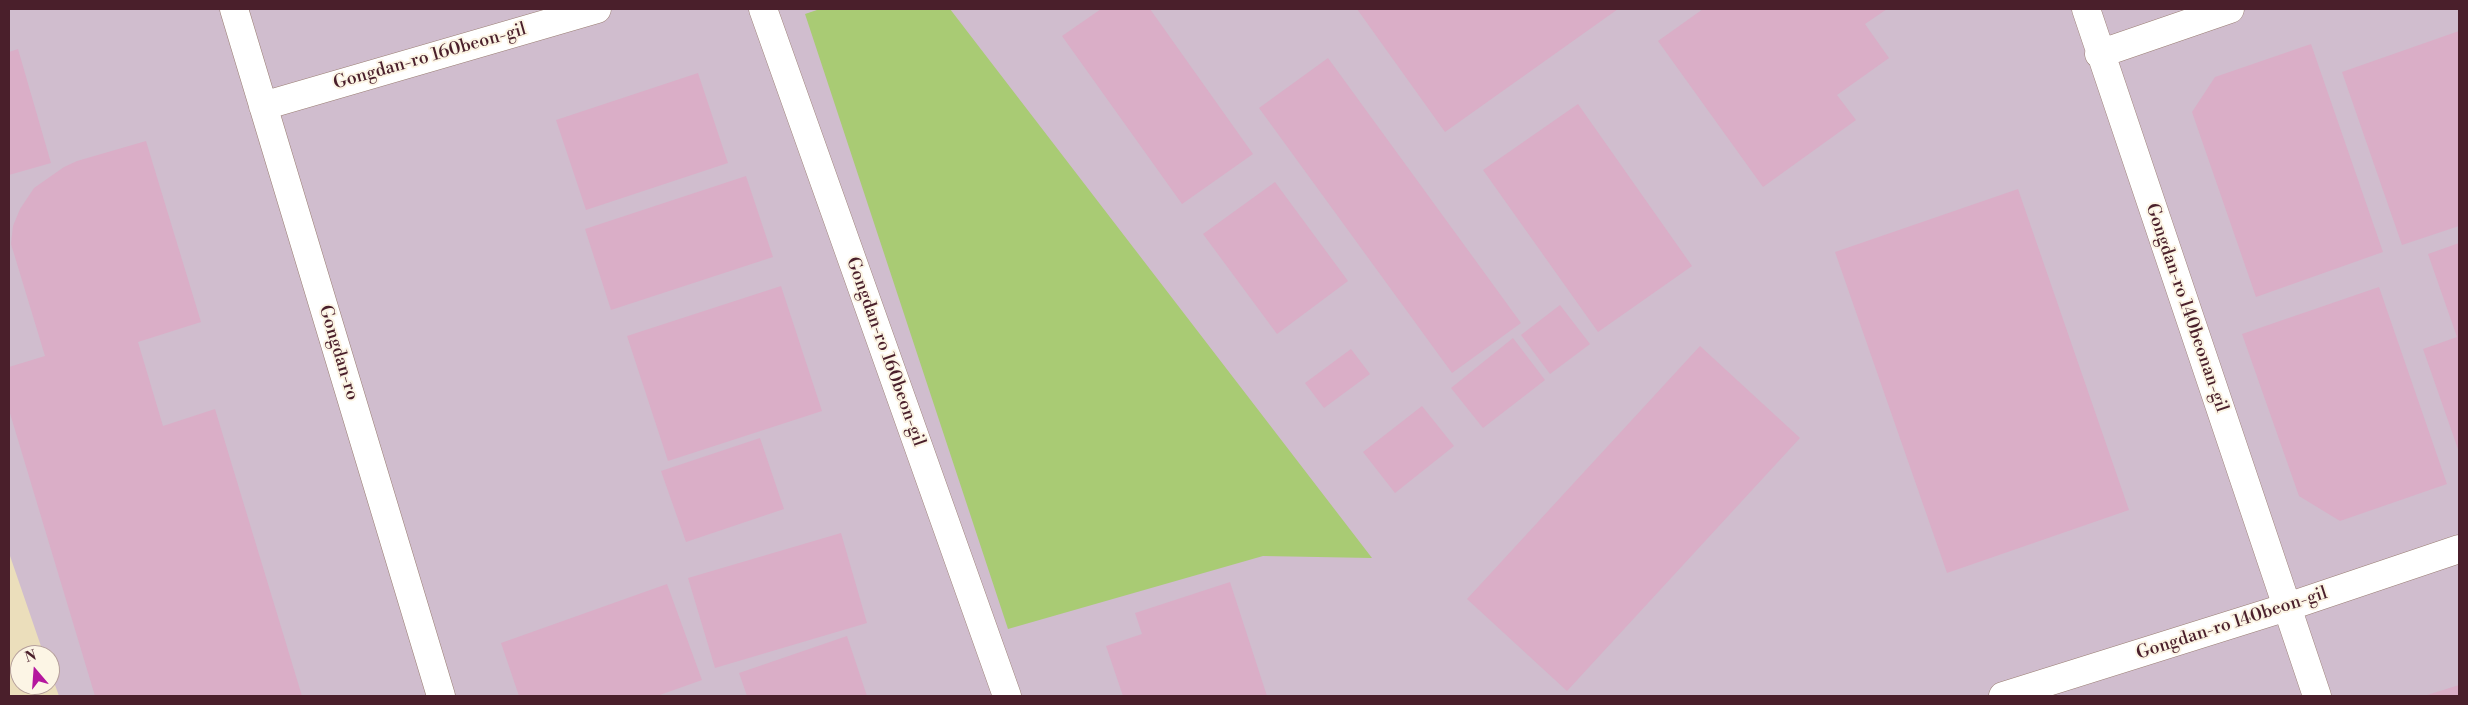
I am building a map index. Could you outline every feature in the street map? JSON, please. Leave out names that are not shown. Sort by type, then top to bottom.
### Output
[{"type":"street","name":"Gongdan-ro","points":[[234,9],[441,696]]},
{"type":"street","name":"Gongdan-ro 160beon-gil","points":[[263,106],[597,9]]},
{"type":"street","name":"Gongdan-ro 160beon-gil","points":[[763,9],[1006,696]]},
{"type":"street","name":"Gongdan-ro 140beonan-gil","points":[[2086,9],[2099,54],[2317,696]]},
{"type":"street","points":[[2099,54],[2230,9]]},
{"type":"street","name":"Gongdan-ro 140beon-gil","points":[[2003,696],[2459,549]]},
{"type":"shaded area","points":[[9,9],[2459,9],[2459,696],[59,696],[60,645],[41,645],[9,553]]},
{"type":"green space","points":[[820,9],[950,9],[1372,558],[1263,556],[1008,629],[805,14]]},
{"type":"building","points":[[1101,9],[1150,9],[1253,154],[1182,204],[1062,36]]},
{"type":"building","points":[[1357,9],[1618,9],[1445,132]]},
{"type":"building","points":[[1703,9],[1887,9],[1865,24],[1889,58],[1837,95],[1856,120],[1763,187],[1658,41]]},
{"type":"building","points":[[2459,31],[2459,226],[2402,245],[2342,72]]},
{"type":"building","points":[[2311,44],[2383,252],[2256,297],[2192,112],[2215,77]]},
{"type":"building","points":[[18,49],[51,163],[9,175],[9,52]]},
{"type":"building","points":[[1328,58],[1521,323],[1452,373],[1259,108]]},
{"type":"building","points":[[698,73],[728,163],[586,210],[556,120]]},
{"type":"building","points":[[1578,104],[1692,266],[1598,332],[1483,170]]},
{"type":"building","points":[[146,141],[201,322],[138,342],[163,426],[215,409],[302,696],[95,696],[9,410],[9,367],[45,356],[11,244],[13,226],[20,209],[34,188],[64,167],[77,161]]},
{"type":"building","points":[[746,176],[773,257],[611,310],[585,229]]},
{"type":"building","points":[[1275,182],[1348,281],[1277,334],[1203,234]]},
{"type":"building","points":[[2018,189],[2129,510],[1947,573],[1835,252]]},
{"type":"building","points":[[2459,243],[2459,452],[2423,349],[2457,337],[2428,254]]},
{"type":"building","points":[[781,286],[822,411],[668,461],[627,336]]},
{"type":"building","points":[[2379,287],[2447,484],[2340,521],[2299,496],[2242,334]]},
{"type":"building","points":[[1560,305],[1590,344],[1550,374],[1521,335]]},
{"type":"building","points":[[1513,338],[1545,380],[1483,428],[1451,388]]},
{"type":"building","points":[[1700,346],[1800,438],[1567,691],[1467,599]]},
{"type":"building","points":[[1351,349],[1370,374],[1324,408],[1305,383]]},
{"type":"building","points":[[1422,406],[1454,446],[1395,493],[1363,452]]},
{"type":"building","points":[[760,438],[784,509],[686,542],[661,471]]},
{"type":"building","points":[[841,533],[867,623],[715,668],[688,578]]},
{"type":"building","points":[[1230,582],[1267,696],[1123,696],[1106,646],[1142,634],[1135,613]]},
{"type":"building","points":[[667,584],[702,680],[657,696],[519,696],[501,643]]},
{"type":"building","points":[[847,636],[867,696],[747,696],[739,673]]},
{"type":"building","points":[[2459,685],[2459,696],[2424,696]]}]
